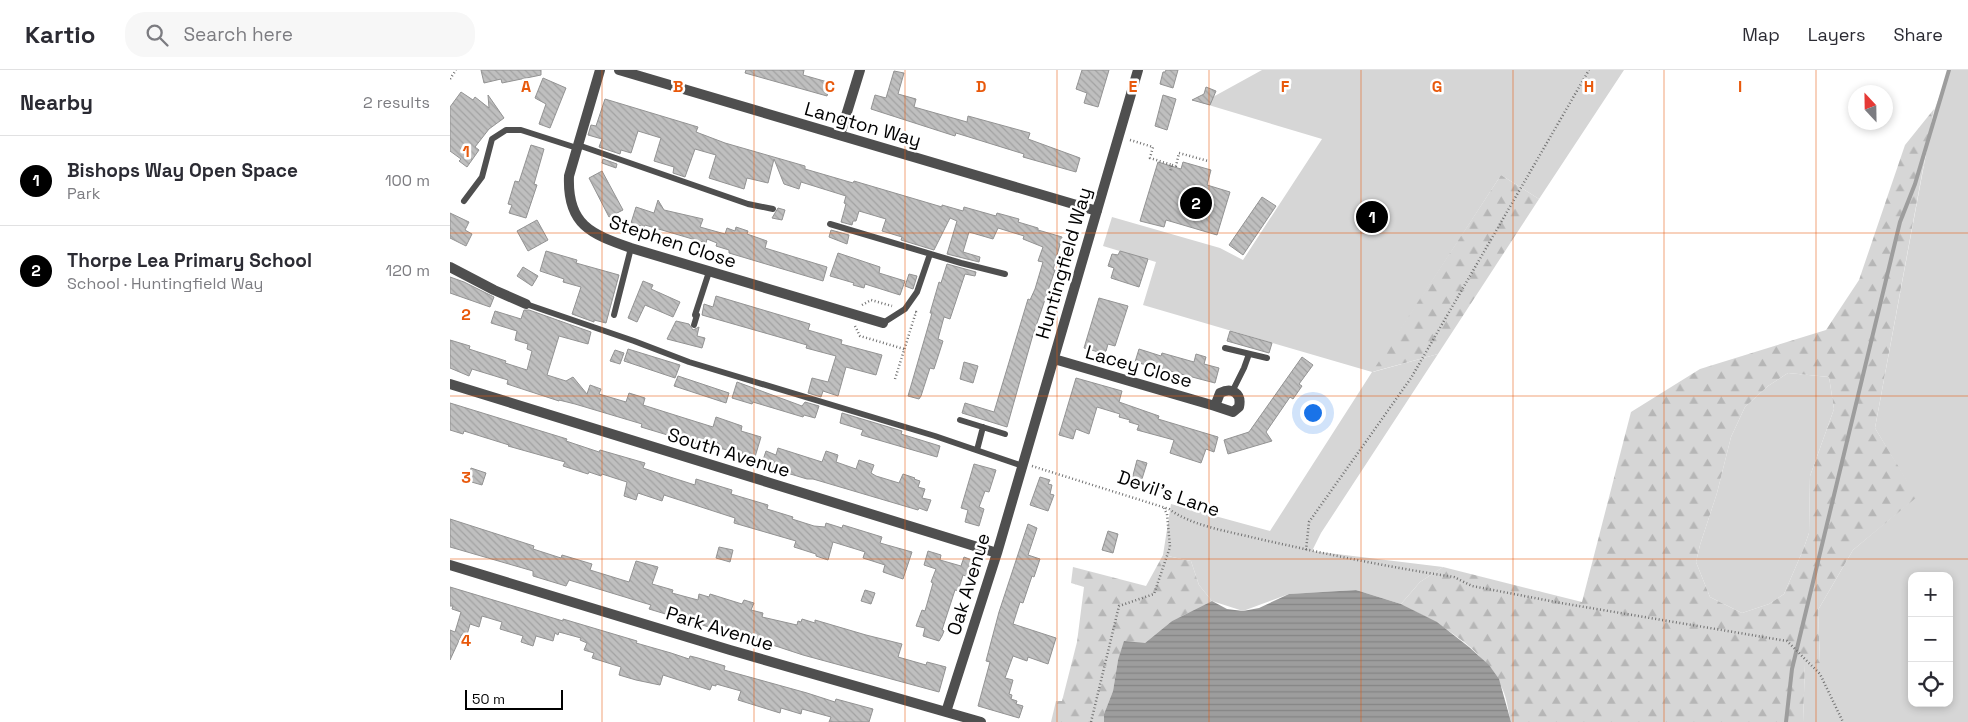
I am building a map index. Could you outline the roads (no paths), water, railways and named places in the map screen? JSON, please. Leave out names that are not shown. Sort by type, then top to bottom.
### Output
[{"type":"street","name":"Stephen Close","points":[[600,70],[568,176],[568,194],[572,206],[587,229],[598,237],[631,248],[883,323]]},
{"type":"street","name":"Langton Way","points":[[619,70],[1097,211]]},
{"type":"street","points":[[840,135],[860,70]]},
{"type":"street","name":"Huntingfield Way","points":[[1023,465],[1138,70]]},
{"type":"street","points":[[450,267],[526,304]]},
{"type":"street","name":"Lacey Close","points":[[1054,359],[1233,412],[1239,407],[1240,400],[1238,394],[1233,390]]},
{"type":"street","name":"South Avenue","points":[[450,384],[997,553]]},
{"type":"street","points":[[1215,406],[1220,393],[1227,389],[1233,390]]},
{"type":"street","name":"Oak Avenue","points":[[946,712],[1023,465]]},
{"type":"street","name":"Park Avenue","points":[[450,565],[730,650],[981,722]]},
{"type":"lane","points":[[464,201],[482,177],[492,139],[506,130],[522,130],[748,204],[773,209]]},
{"type":"lane","points":[[830,224],[930,254],[1006,274]]},
{"type":"lane","points":[[614,315],[631,248]]},
{"type":"lane","points":[[883,323],[905,309],[918,292],[930,254]]},
{"type":"lane","points":[[694,324],[697,316],[695,315],[709,272]]},
{"type":"lane","points":[[526,304],[688,362],[1023,465]]},
{"type":"lane","points":[[1225,348],[1267,358]]},
{"type":"lane","points":[[1233,390],[1249,354]]},
{"type":"lane","points":[[960,420],[1005,434]]},
{"type":"lane","points":[[977,450],[983,427]]},
{"type":"waterway","points":[[1786,722],[1792,669],[1900,222],[1915,184],[1949,70]]},
{"type":"place","name":"Thorpe Lea Primary School","points":[[1196,203]]},
{"type":"place","name":"Bishops Way Open Space","points":[[1372,217]]}]
